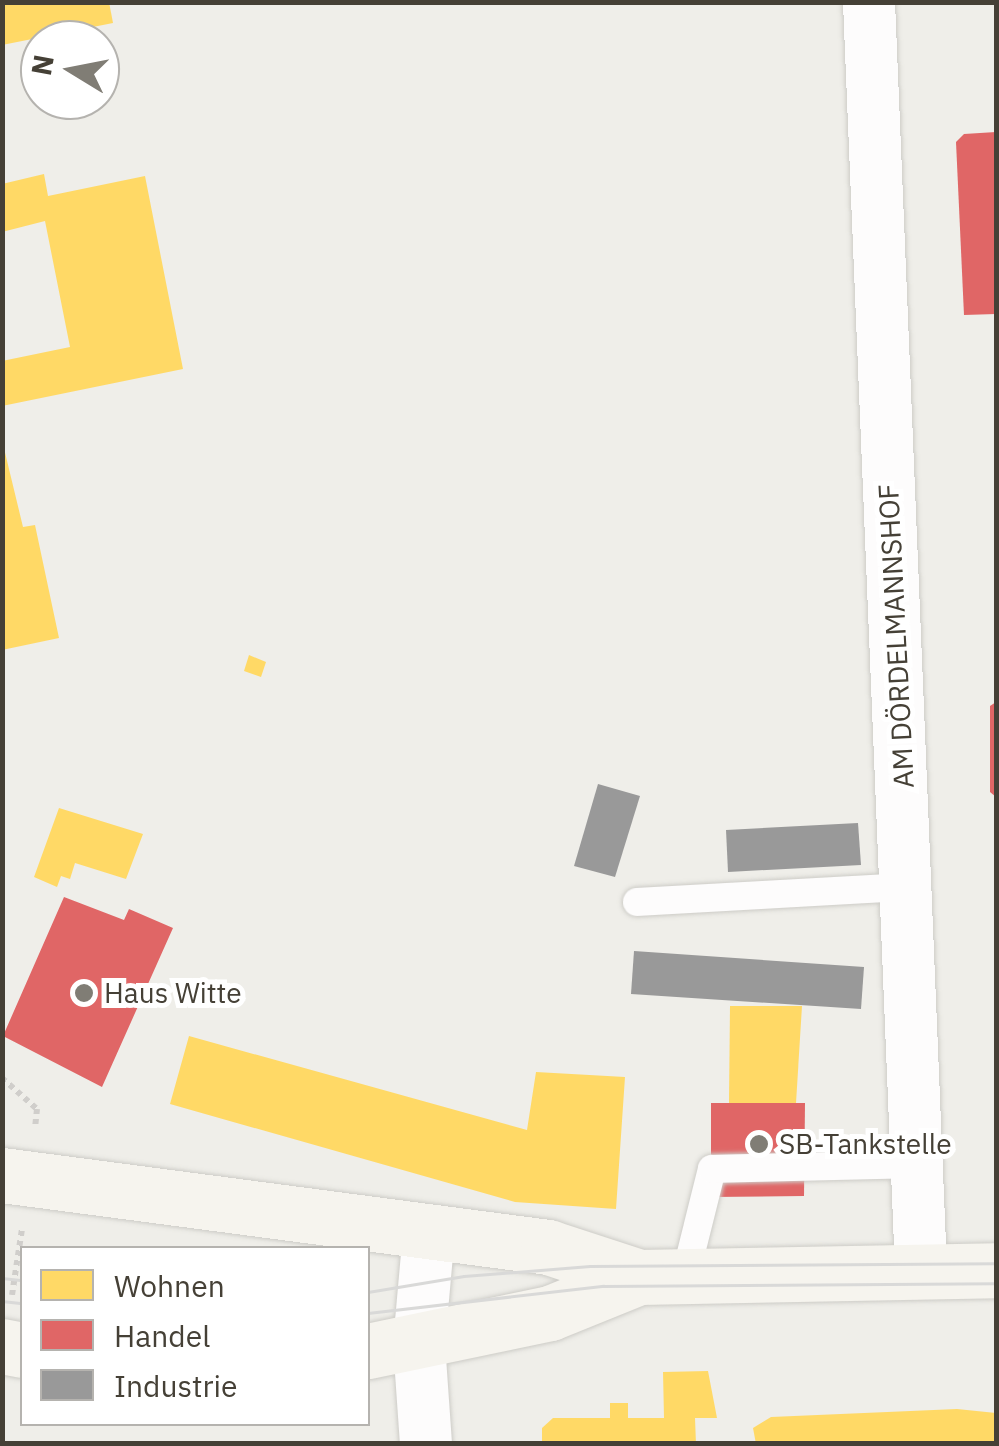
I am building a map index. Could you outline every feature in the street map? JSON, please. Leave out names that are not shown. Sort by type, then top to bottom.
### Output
[{"type":"main road","points":[[2,1176],[548,1246],[662,1277]]},
{"type":"main road","points":[[393,1348],[550,1312],[662,1277],[996,1270]]},
{"type":"street","name":"AM DÖRDELMANNSHOF","points":[[868,2],[921,1270]]},
{"type":"street","points":[[426,1444],[393,1348],[429,1233]]},
{"type":"lane","points":[[637,902],[907,887]]},
{"type":"lane","points":[[662,1277],[712,1168],[916,1164]]},
{"type":"building: Wohnen","points":[[2,2],[109,2],[112,20],[20,20],[20,41],[2,45]]},
{"type":"building: Wohnen","points":[[44,174],[48,196],[145,176],[183,369],[2,406],[2,361],[70,347],[45,221],[2,232],[2,184]]},
{"type":"building: Wohnen","points":[[2,440],[23,527],[35,525],[59,638],[2,650]]},
{"type":"building: Wohnen","points":[[249,655],[266,662],[261,677],[244,671]]},
{"type":"building: Wohnen","points":[[59,808],[143,834],[126,879],[75,863],[70,879],[61,876],[57,887],[34,877]]},
{"type":"building: Wohnen","points":[[730,1006],[802,1006],[796,1103],[729,1103]]},
{"type":"building: Wohnen","points":[[189,1036],[527,1130],[536,1072],[625,1077],[616,1209],[515,1202],[170,1104]]},
{"type":"building: Wohnen","points":[[708,1371],[717,1418],[695,1418],[696,1444],[542,1444],[542,1428],[553,1418],[610,1418],[610,1403],[628,1403],[628,1418],[664,1418],[663,1372]]},
{"type":"building: Wohnen","points":[[957,1409],[996,1413],[996,1444],[756,1444],[753,1428],[771,1417]]},
{"type":"building: Handel","points":[[996,132],[996,314],[964,315],[956,142],[964,134]]},
{"type":"building: Handel","points":[[996,702],[996,797],[990,792],[990,706]]},
{"type":"building: Handel","points":[[64,897],[124,920],[129,909],[173,928],[102,1087],[3,1036]]},
{"type":"building: Handel","points":[[711,1103],[805,1103],[804,1196],[711,1197]]},
{"type":"building: Industrie","points":[[598,784],[640,796],[615,877],[574,866]]},
{"type":"building: Industrie","points":[[858,823],[861,865],[728,872],[726,830]]},
{"type":"building: Industrie","points":[[634,951],[864,967],[861,1009],[631,994]]},
{"type":"tram line","points":[[370,1292],[464,1276],[590,1266],[996,1263]]},
{"type":"tram line","points":[[2,1278],[20,1280]]},
{"type":"tram line","points":[[370,1313],[603,1286],[996,1283]]},
{"type":"tram line","points":[[2,1301],[20,1303]]},
{"type":"place","name":"Haus Witte","points":[[84,993]]},
{"type":"place","name":"SB-Tankstelle","points":[[759,1144]]}]
